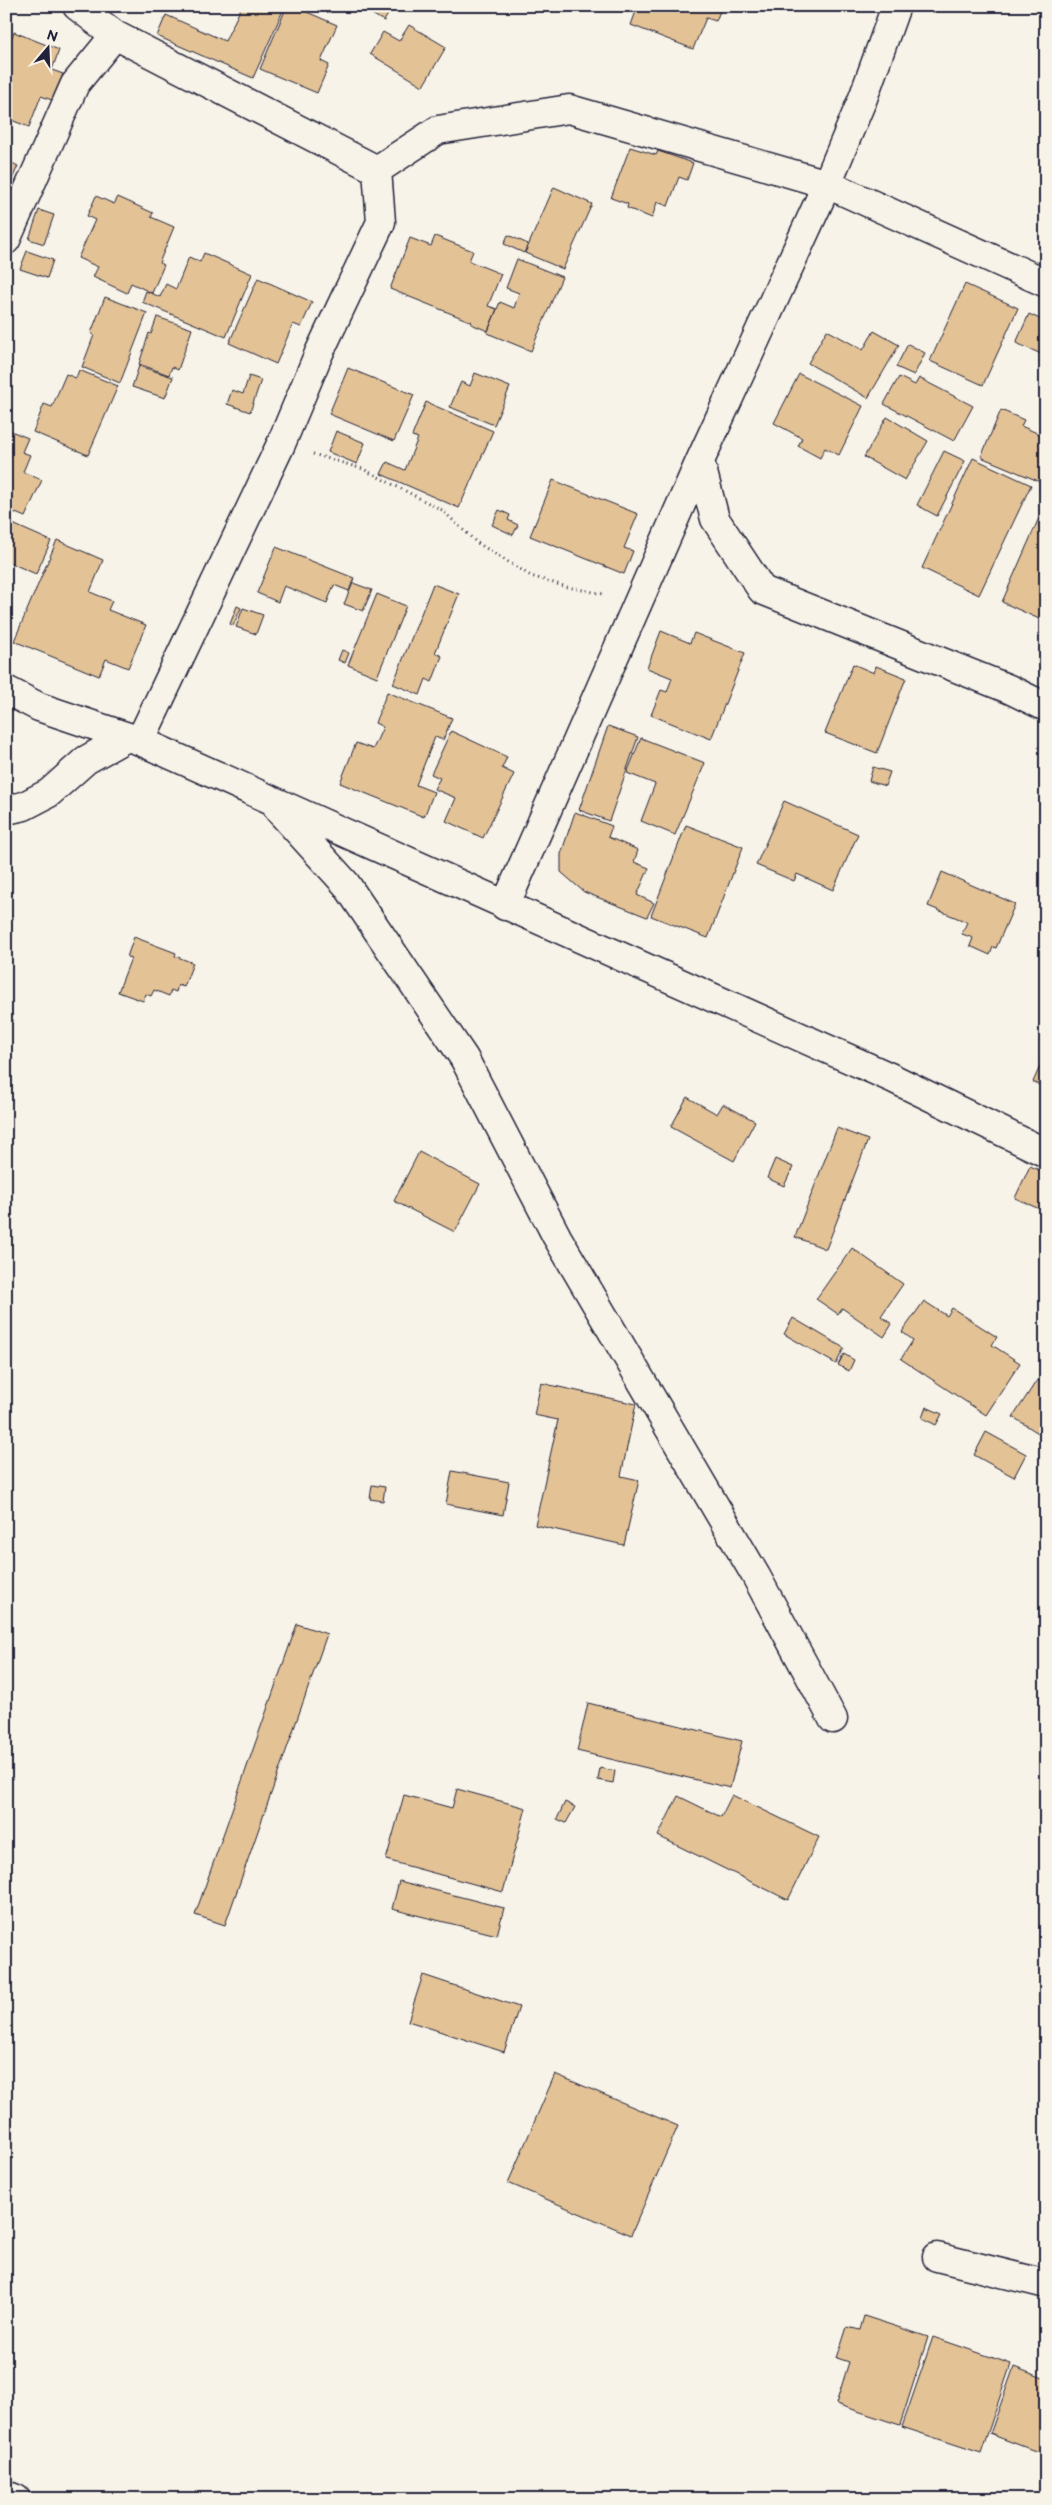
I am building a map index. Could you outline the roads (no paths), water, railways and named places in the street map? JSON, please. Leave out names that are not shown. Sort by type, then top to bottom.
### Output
[{"type":"street","points":[[505,906],[700,461],[827,184],[863,98],[896,6]]},
{"type":"street","points":[[6,240],[75,84],[99,18],[377,170]]},
{"type":"street","points":[[377,170],[438,130],[569,109],[827,184],[1046,283]]},
{"type":"street","points":[[6,810],[24,806],[49,793],[86,760],[133,739],[281,444],[319,353],[381,222],[377,170]]},
{"type":"street","points":[[700,461],[715,519],[762,590],[1009,689],[1046,707]]},
{"type":"street","points":[[6,690],[40,707],[133,739],[892,1078],[1046,1153]]},
{"type":"street","points":[[270,801],[346,884],[464,1058],[557,1236],[756,1576],[834,1719]]},
{"type":"street","points":[[937,2257],[1046,2284]]},
{"type":"street","points":[[6,2496],[16,2499]]}]
